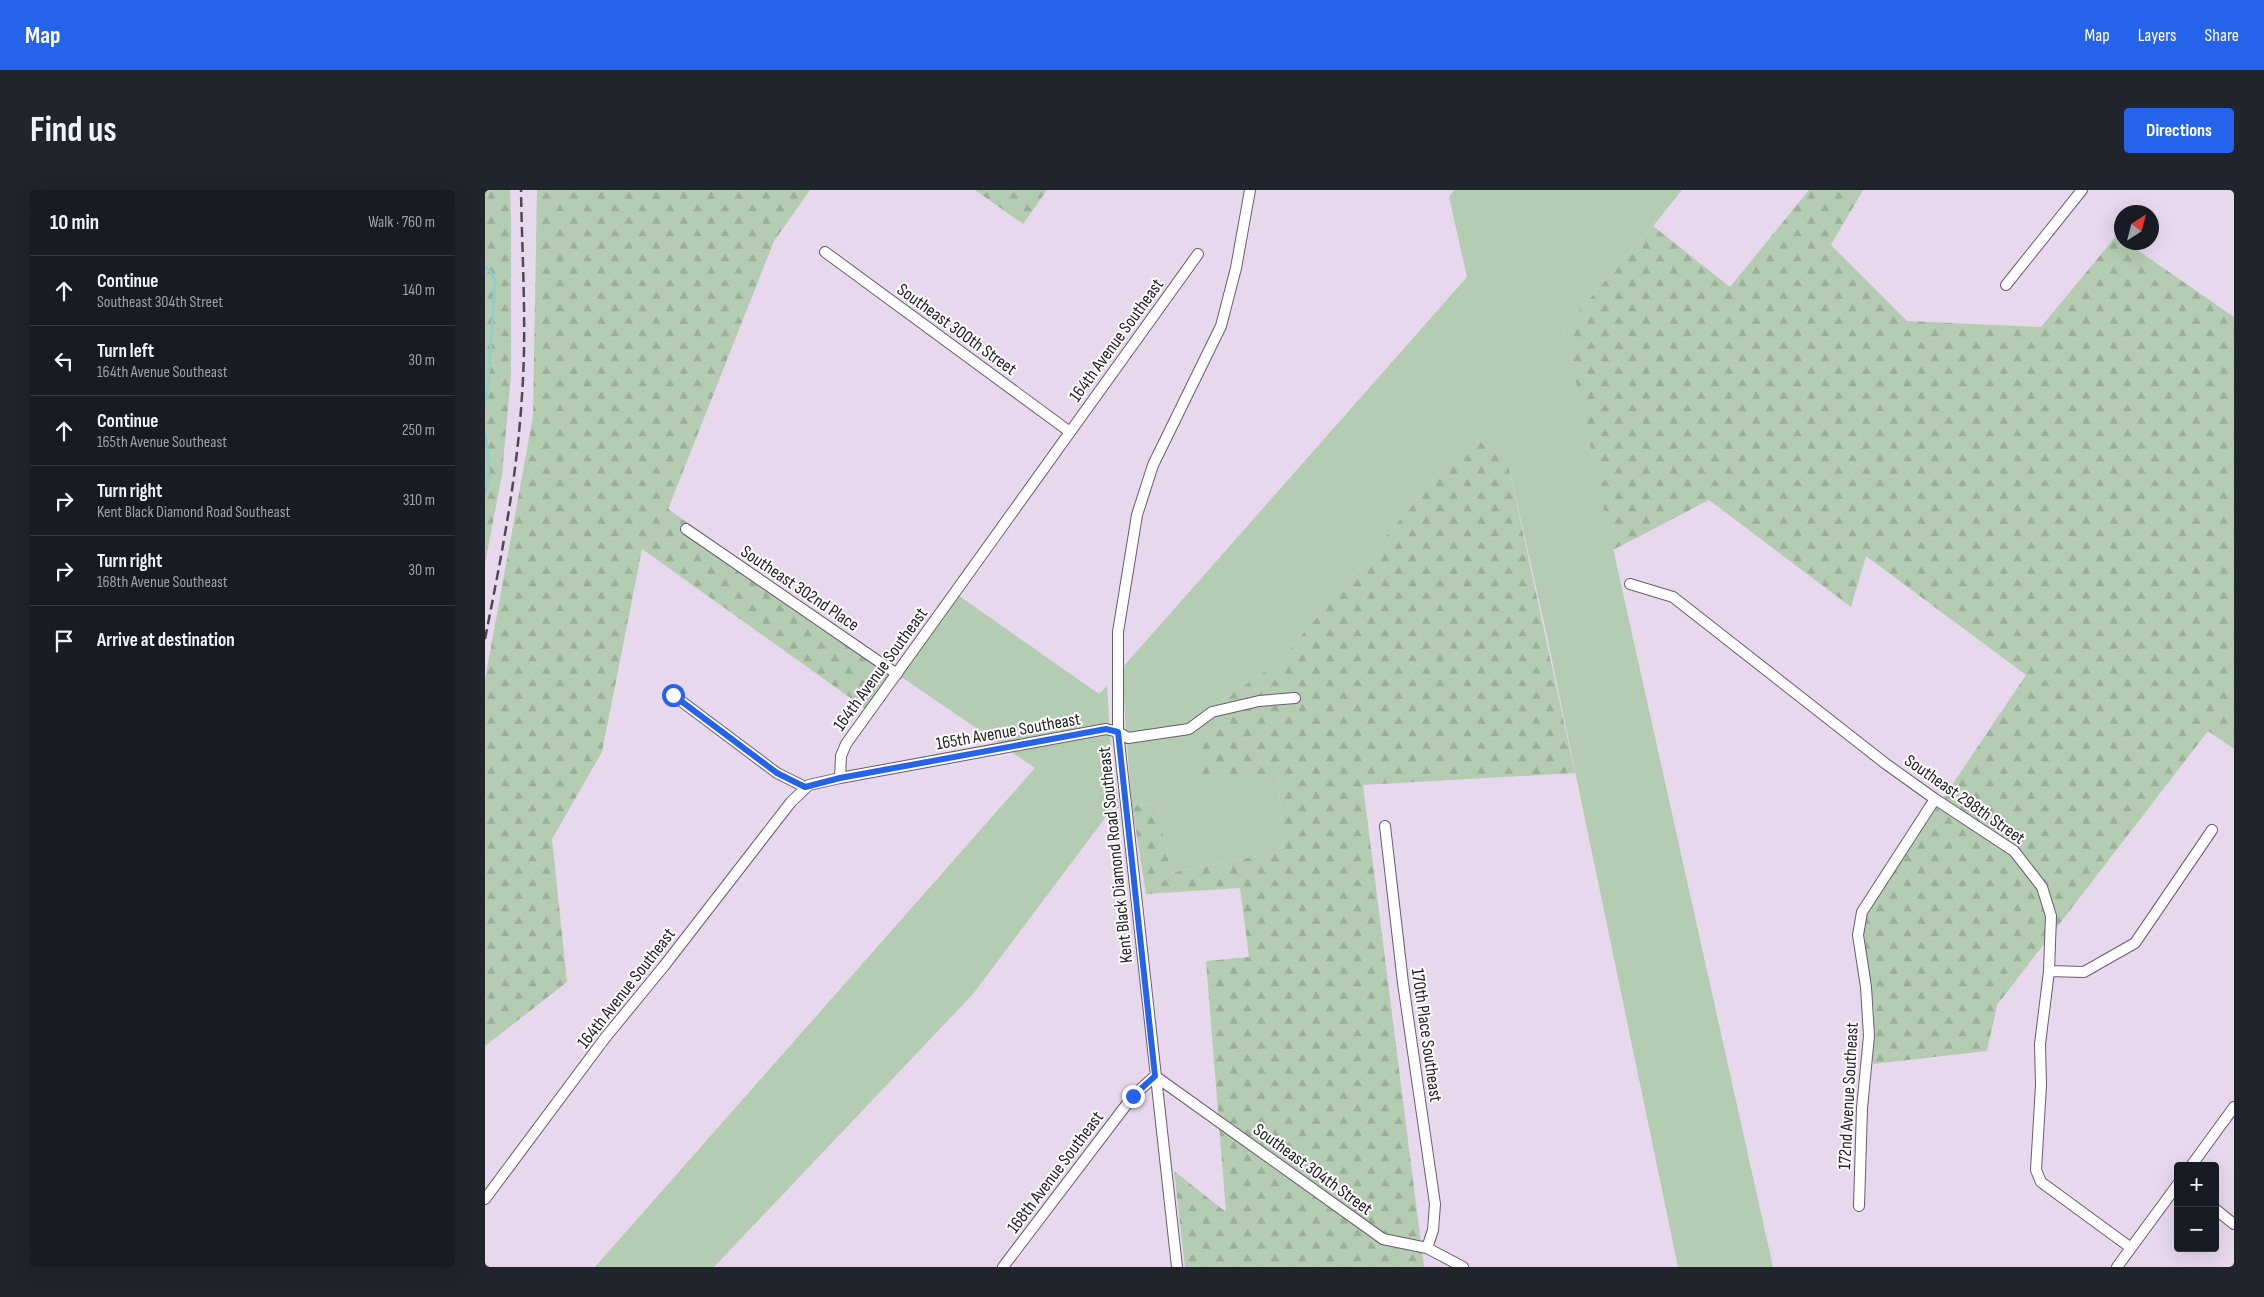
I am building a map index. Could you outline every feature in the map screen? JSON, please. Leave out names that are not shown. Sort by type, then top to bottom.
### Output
[{"type":"street","name":"Kent Black Diamond Road Southeast","points":[[1177,1267],[1118,732],[1118,632],[1137,515],[1153,465],[1221,326],[1236,268],[1250,190]]},
{"type":"street","points":[[2006,285],[2082,190]]},
{"type":"street","name":"Southeast 300th Street","points":[[825,252],[1070,432]]},
{"type":"street","name":"164th Avenue Southeast","points":[[840,778],[841,756],[846,744],[1198,254]]},
{"type":"street","name":"Southeast 302nd Place","points":[[686,529],[897,674]]},
{"type":"street","name":"Southeast 298th Street","points":[[1630,584],[1673,597],[1886,764],[1935,800],[2014,851],[2042,886],[2051,916],[2049,971],[2040,1044],[2041,1085],[2036,1170],[2041,1182],[2131,1248]]},
{"type":"street","points":[[673,695],[777,773],[805,787],[840,778]]},
{"type":"street","name":"165th Avenue Southeast","points":[[840,778],[1106,729],[1118,732],[1128,738],[1189,729],[1212,712],[1259,700],[1295,698]]},
{"type":"street","name":"164th Avenue Southeast","points":[[485,1199],[605,1038],[805,787]]},
{"type":"street","name":"172nd Avenue Southeast","points":[[1859,1206],[1862,1108],[1869,1036],[1866,987],[1858,935],[1862,912],[1935,800]]},
{"type":"street","name":"170th Place Southeast","points":[[1385,826],[1403,983],[1435,1204],[1433,1230],[1427,1248]]},
{"type":"street","points":[[2049,971],[2084,972],[2135,944],[2212,830]]},
{"type":"street","name":"Southeast 304th Street","points":[[1155,1076],[1383,1239],[1427,1248],[1463,1267]]},
{"type":"street","name":"168th Avenue Southeast","points":[[1003,1267],[1133,1096],[1155,1076]]},
{"type":"street","points":[[2194,1162],[2234,1107]]},
{"type":"street","points":[[2117,1267],[2174,1189]]},
{"type":"street","points":[[2219,1212],[2234,1224]]},
{"type":"green space","points":[[485,190],[510,190],[511,374],[502,475],[485,563]]},
{"type":"green space","points":[[537,190],[810,190],[774,241],[668,509],[896,669],[866,709],[642,549],[602,752],[552,839],[567,982],[485,1046],[485,680],[533,416]]},
{"type":"green space","points":[[975,190],[1047,190],[1023,224]]},
{"type":"green space","points":[[1454,190],[1682,190],[1564,328],[1773,1267],[1678,1267],[1547,636],[1507,459],[1471,436],[1279,662],[1215,705],[1278,775],[1284,851],[1171,873],[1157,802],[1132,806],[1123,667],[1467,277],[1449,197]]},
{"type":"green space","points":[[1809,190],[1863,190],[1831,245],[1907,321],[2041,327],[2114,239],[2114,250],[2137,250],[2234,317],[2234,749],[2208,731],[1997,1005],[1987,1051],[1873,1064],[1874,1013],[1863,926],[1866,913],[2026,675],[1866,556],[1851,607],[1709,500],[1613,550],[1564,328],[1653,226],[1730,287]]},
{"type":"green space","points":[[1471,436],[1507,459],[1575,773],[1363,785],[1424,1267],[1185,1267],[1174,1171],[1226,1212],[1206,961],[1249,957],[1240,888],[1146,894],[1132,806],[1157,802],[1171,873],[1284,851],[1278,775],[1195,777],[1215,705],[1279,662]]},
{"type":"green space","points":[[958,595],[1099,694],[1107,686],[1111,750],[1119,808],[1111,810],[973,994],[714,1267],[595,1267],[1035,768],[900,676]]},
{"type":"waterway","points":[[485,267],[490,271],[495,281],[488,389],[485,402]]},
{"type":"waterway","points":[[485,435],[489,465],[485,494]]},
{"type":"railway","points":[[485,639],[508,518],[520,426],[524,344],[521,190]]},
{"type":"route","points":[[673,695],[777,773],[805,787],[840,778],[1106,729],[1118,732],[1155,1076],[1133,1096]]}]
